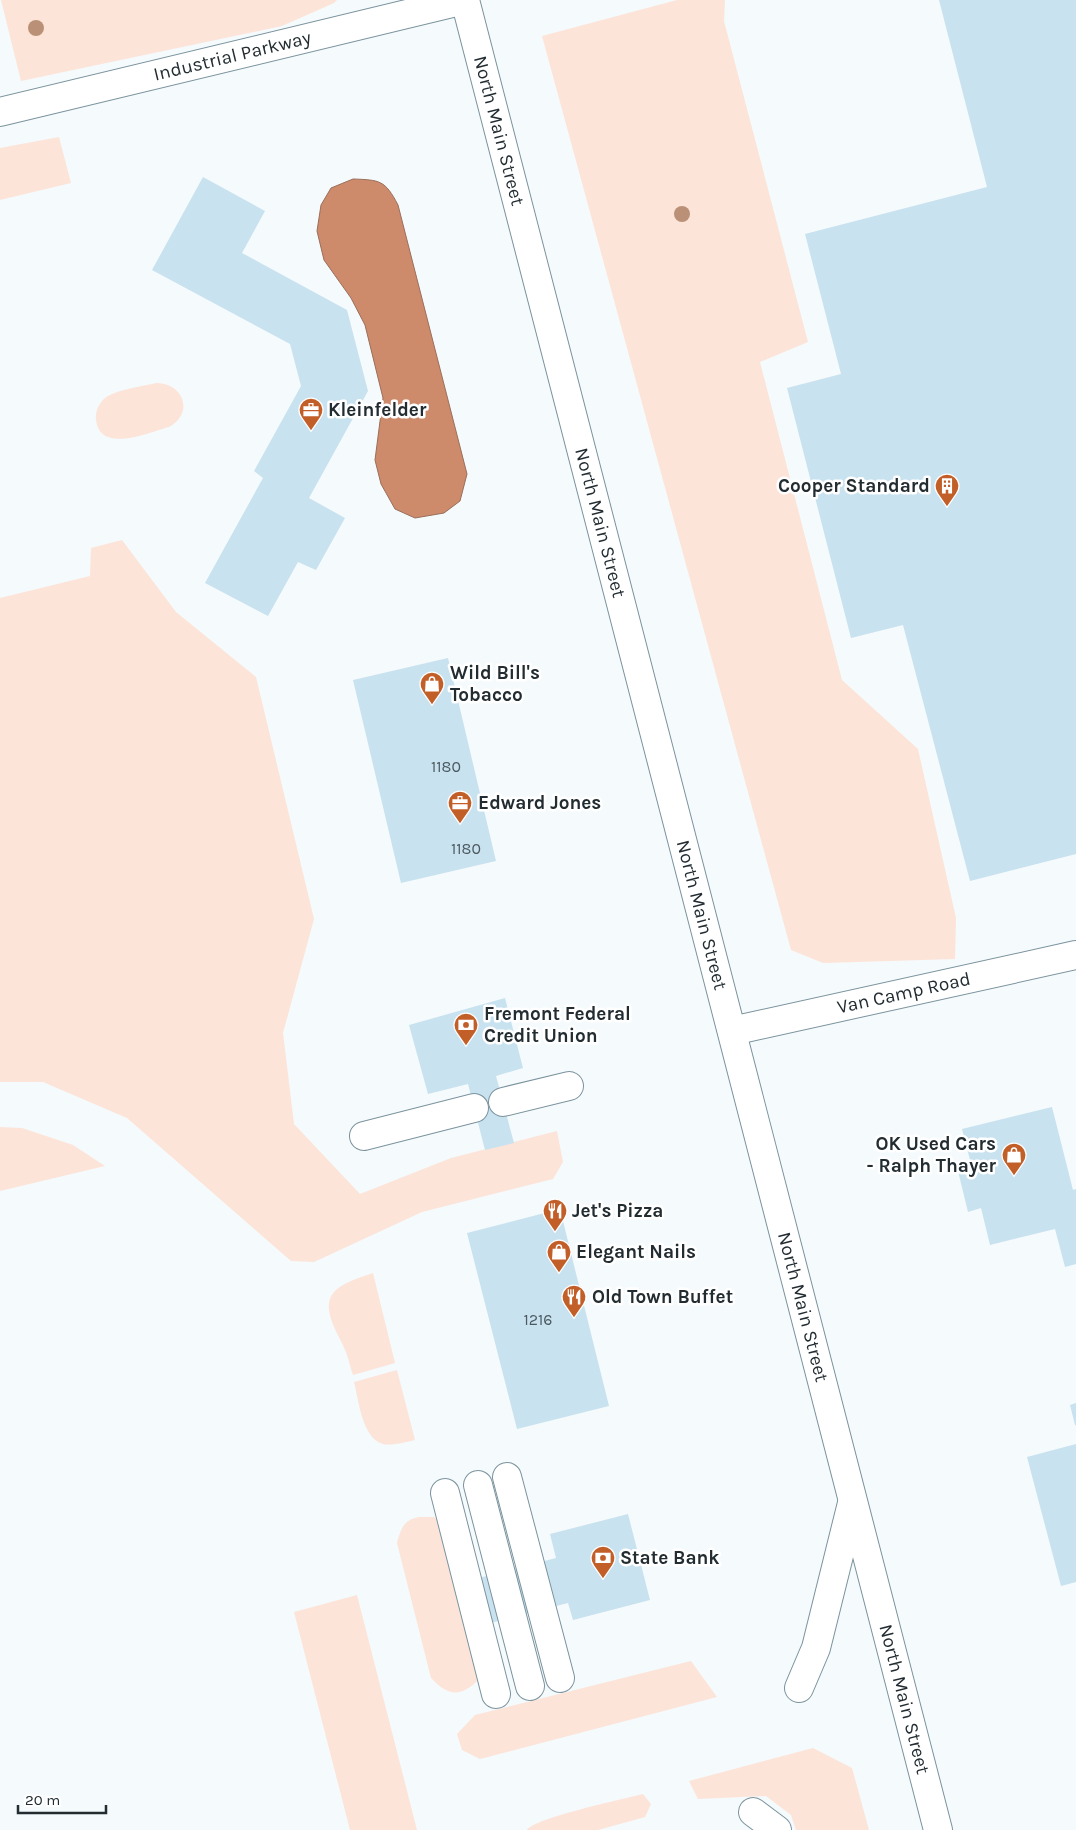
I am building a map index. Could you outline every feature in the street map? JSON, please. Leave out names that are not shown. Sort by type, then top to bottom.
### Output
[{"type":"main road","name":"Industrial Parkway","points":[[0,112],[465,0]]},
{"type":"main road","name":"North Main Street","points":[[465,0],[938,1830]]},
{"type":"main road","name":"Van Camp Road","points":[[732,1031],[1076,956]]},
{"type":"main road","points":[[503,1102],[569,1086]]},
{"type":"main road","points":[[364,1136],[474,1108]]},
{"type":"main road","points":[[529,1686],[477,1485],[529,1686]]},
{"type":"main road","points":[[800,1688],[816,1648],[853,1500]]},
{"type":"main road","points":[[753,1812],[777,1830]]},
{"type":"shaded area","points":[[1,0],[337,0],[282,26],[21,81]]},
{"type":"shaded area","points":[[677,0],[725,0],[724,21],[808,342],[760,362],[842,680],[918,749],[956,918],[955,959],[823,963],[791,950],[542,36]]},
{"type":"shaded area","points":[[59,137],[71,183],[0,200],[0,148]]},
{"type":"shaded area","points":[[353,179],[381,183],[398,205],[467,474],[460,501],[444,513],[415,518],[395,509],[381,484],[375,460],[383,398],[365,325],[351,298],[324,260],[317,231],[321,205],[331,188]]},
{"type":"shaded area","points":[[157,383],[174,388],[179,394],[183,407],[177,421],[169,427],[126,438],[115,439],[106,436],[99,430],[96,413],[99,405],[105,398],[122,391]]},
{"type":"shaded area","points":[[122,540],[176,612],[256,677],[314,919],[283,1033],[294,1124],[360,1194],[451,1158],[557,1131],[563,1162],[553,1179],[422,1212],[314,1262],[291,1261],[127,1118],[43,1082],[0,1082],[0,598],[90,576],[91,548]]},
{"type":"shaded area","points":[[0,1127],[22,1128],[73,1145],[105,1166],[0,1191]]},
{"type":"shaded area","points":[[373,1273],[395,1363],[353,1375],[346,1352],[331,1320],[329,1303],[331,1296],[341,1286]]},
{"type":"shaded area","points":[[397,1370],[415,1440],[383,1444],[370,1434],[366,1427],[362,1418],[354,1382]]},
{"type":"shaded area","points":[[419,1517],[434,1517],[445,1527],[479,1679],[460,1692],[449,1691],[431,1678],[397,1543],[403,1526],[409,1520]]},
{"type":"shaded area","points":[[357,1595],[417,1830],[350,1830],[294,1612]]},
{"type":"shaded area","points":[[691,1661],[717,1697],[480,1759],[462,1750],[457,1734],[475,1715]]},
{"type":"shaded area","points":[[813,1748],[852,1768],[869,1830],[796,1830],[791,1815],[766,1796],[698,1799],[689,1781]]},
{"type":"shaded area","points":[[643,1794],[651,1804],[645,1817],[598,1830],[527,1830],[545,1820]]},
{"type":"building","name":"Cooper Standard","points":[[939,0],[1076,0],[1076,854],[970,881],[903,625],[851,638],[787,388],[841,374],[805,234],[987,187]]},
{"type":"building","name":"Kleinfelder","points":[[203,177],[265,211],[242,253],[347,310],[368,391],[309,498],[345,518],[316,570],[298,562],[268,616],[205,583],[263,478],[254,471],[301,386],[290,344],[152,270]]},
{"type":"building","points":[[448,658],[496,861],[401,883],[353,680]]},
{"type":"building","name":"Fremont Federal Credit Union","points":[[505,998],[523,1068],[496,1076],[514,1143],[485,1150],[468,1084],[428,1094],[409,1025]]},
{"type":"building","name":"OK Used Cars - Ralph Thayer","points":[[1052,1107],[1073,1190],[1076,1189],[1076,1264],[1065,1267],[1055,1229],[990,1245],[981,1208],[968,1212],[956,1163],[970,1160],[962,1129]]},
{"type":"building","points":[[560,1209],[609,1406],[517,1429],[467,1233]]},
{"type":"building","points":[[1076,1403],[1076,1425],[1075,1425],[1070,1405]]},
{"type":"building","points":[[1076,1444],[1076,1582],[1061,1586],[1027,1457]]},
{"type":"building","name":"State Bank","points":[[628,1514],[650,1600],[573,1620],[568,1603],[479,1626],[467,1581],[556,1558],[550,1534]]},
{"type":"place","name":"Kleinfelder","points":[[311,431]]},
{"type":"place","name":"Cooper Standard","points":[[947,507]]},
{"type":"place","name":"Wild Bill's Tobacco","points":[[432,705]]},
{"type":"place","name":"Edward Jones","points":[[460,824]]},
{"type":"place","name":"Fremont Federal Credit Union","points":[[466,1046]]},
{"type":"place","name":"OK Used Cars - Ralph Thayer","points":[[1014,1176]]},
{"type":"place","name":"Jet's Pizza","points":[[555,1232]]},
{"type":"place","name":"Elegant Nails","points":[[559,1273]]},
{"type":"place","name":"Old Town Buffet","points":[[574,1318]]},
{"type":"place","name":"State Bank","points":[[603,1579]]}]
